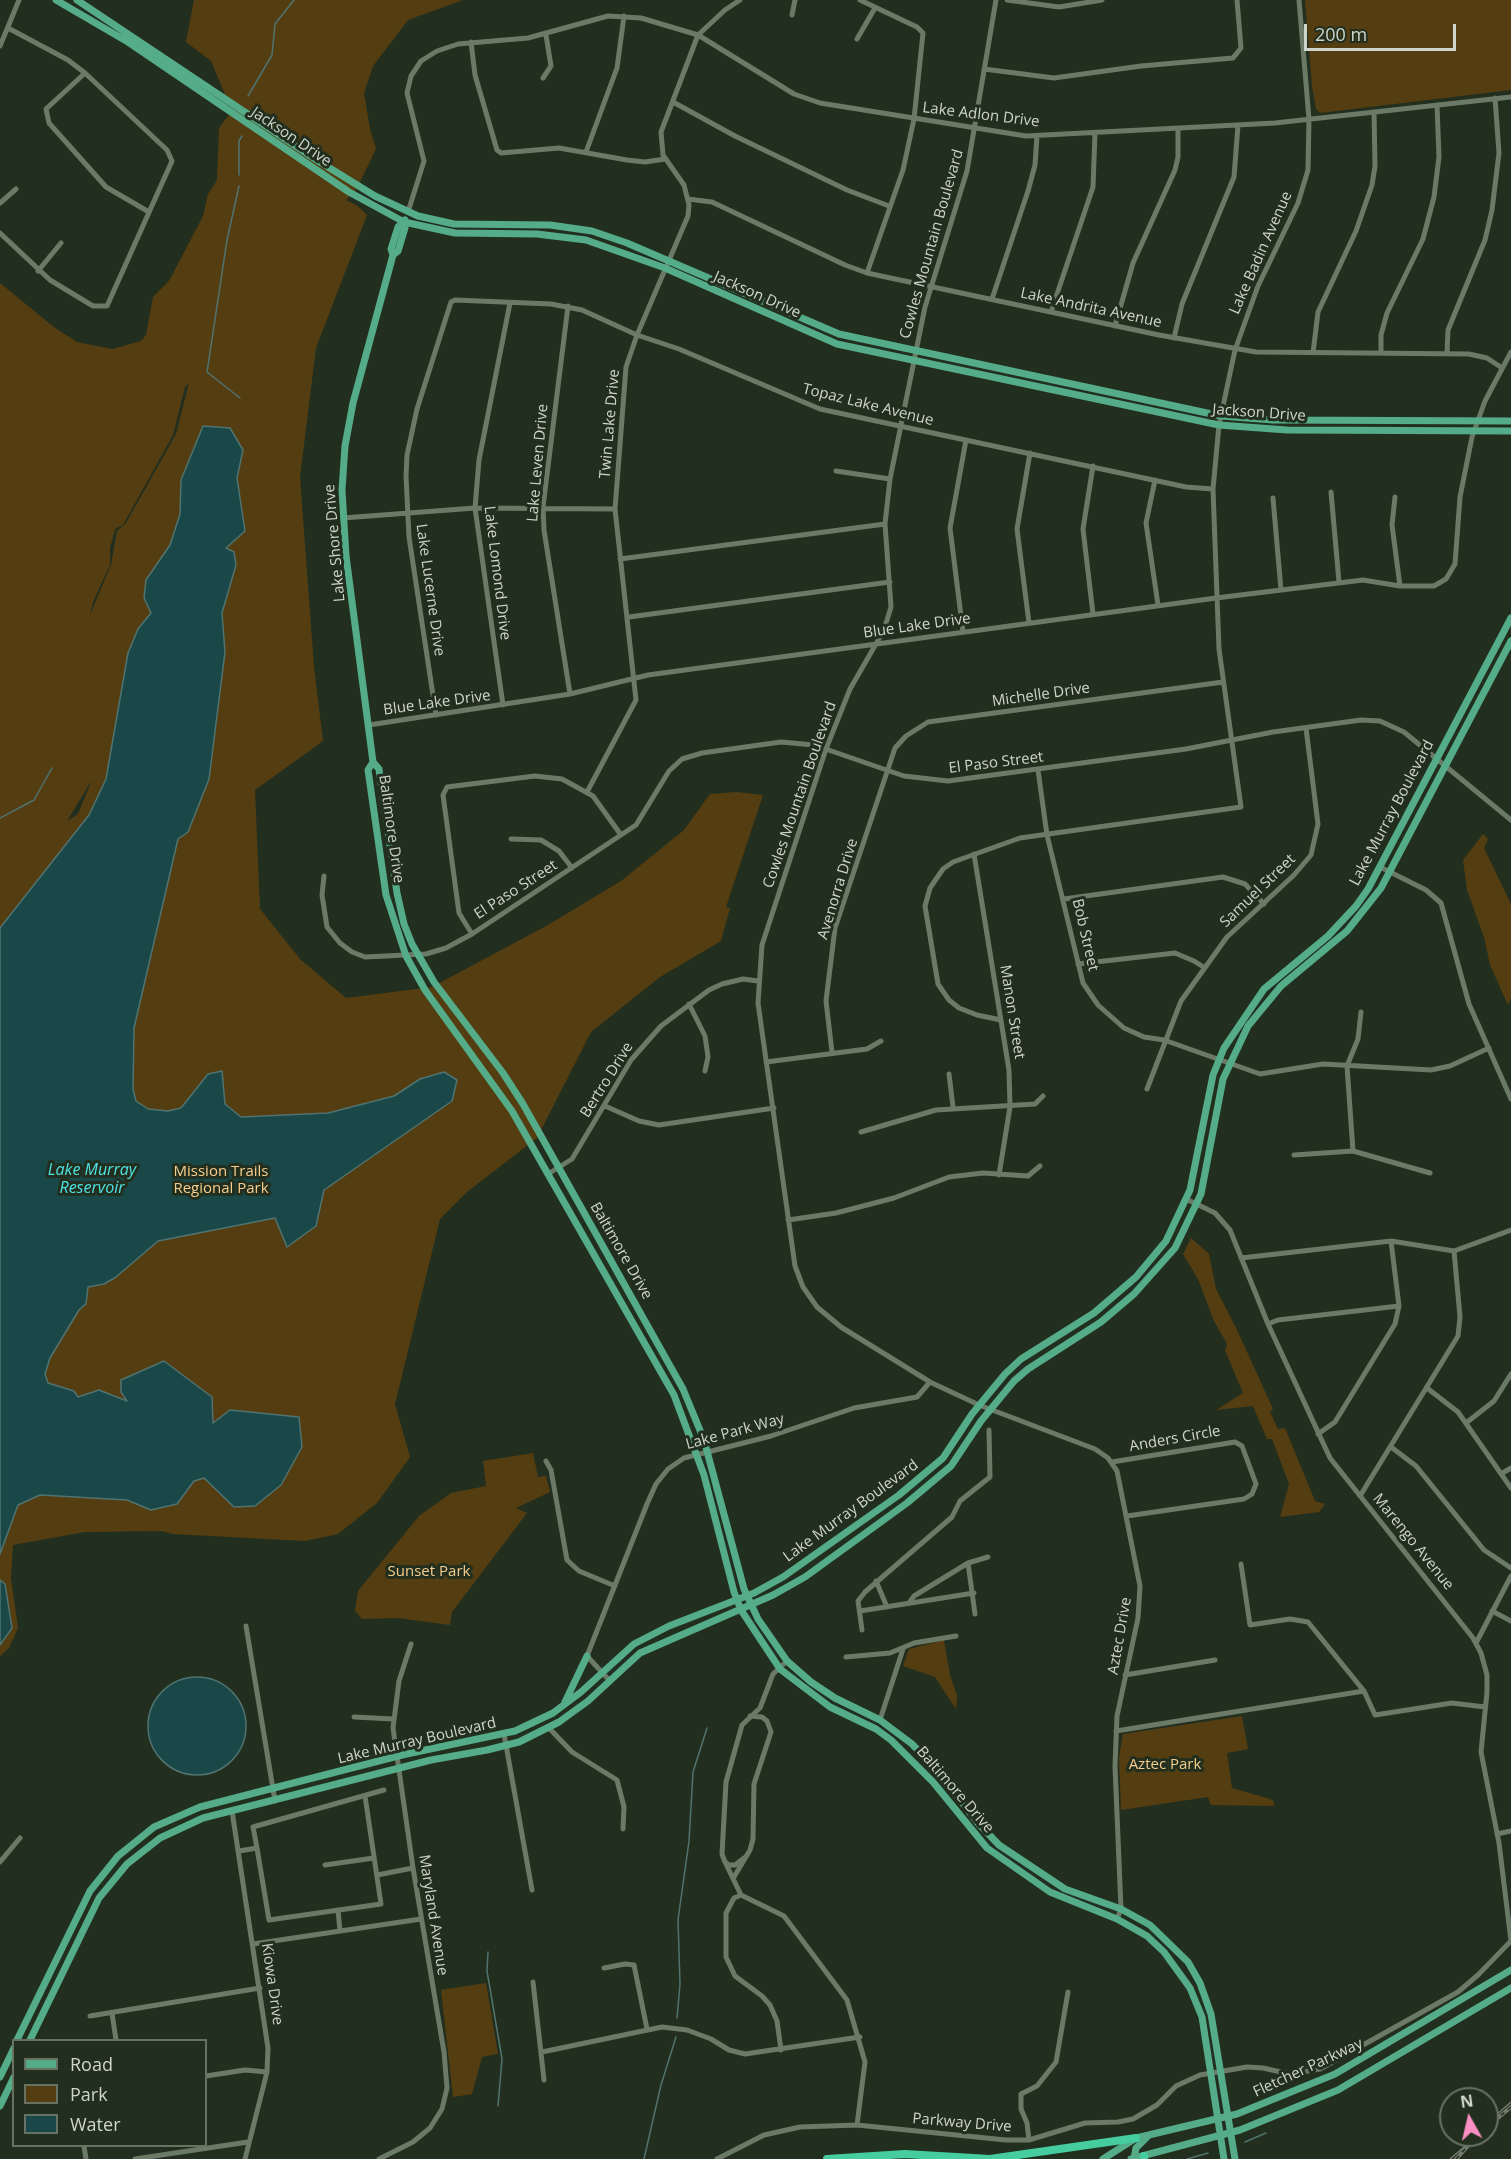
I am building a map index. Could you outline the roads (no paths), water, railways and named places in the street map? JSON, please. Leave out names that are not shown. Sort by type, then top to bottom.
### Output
[{"type":"highway","points":[[827,2159],[905,2154],[990,2159],[1136,2138]]},
{"type":"main road","name":"Jackson Drive","points":[[56,0],[128,42],[349,192],[404,222],[455,233],[569,237],[606,245],[667,265],[839,334],[1221,416],[1273,420],[1511,422]]},
{"type":"main road","name":"Jackson Drive","points":[[77,0],[315,159],[375,196],[408,212],[454,224],[572,227],[608,236],[820,338],[913,361],[1219,425],[1287,430],[1511,431]]},
{"type":"main road","name":"Lake Shore Drive","points":[[373,762],[343,518],[344,457],[352,403],[393,255],[398,251],[408,212]]},
{"type":"main road","name":"Lake Murray Boulevard","points":[[17,2039],[90,1891],[118,1856],[154,1827],[183,1813],[397,1756],[504,1734],[534,1723],[563,1705],[634,1644],[649,1635],[747,1596],[817,1555],[932,1468],[985,1407],[1021,1359],[1094,1312],[1136,1276],[1159,1250],[1186,1199],[1198,1161],[1213,1075],[1234,1030],[1257,997],[1356,906],[1380,867],[1511,618]]},
{"type":"main road","name":"Lake Murray Boulevard","points":[[30,2039],[99,1898],[127,1864],[142,1850],[176,1830],[203,1818],[398,1768],[506,1745],[549,1728],[588,1701],[640,1653],[656,1644],[751,1606],[815,1570],[939,1477],[962,1453],[985,1407],[1023,1373],[1101,1322],[1134,1294],[1168,1257],[1197,1204],[1209,1162],[1223,1078],[1248,1026],[1261,1007],[1281,986],[1347,931],[1381,888],[1508,652],[1511,641]]},
{"type":"main road","name":"Baltimore Drive","points":[[1224,2159],[1202,2017],[1185,1979],[1164,1952],[1147,1936],[1117,1919],[1059,1896],[1014,1870],[987,1848],[933,1782],[891,1740],[876,1729],[830,1707],[780,1669],[741,1610],[697,1454],[674,1395],[512,1110],[425,990],[406,956],[387,895],[368,770],[373,762],[379,769],[404,924],[418,955],[434,982],[503,1073],[683,1389],[708,1451],[751,1606],[788,1661],[811,1682],[835,1698],[880,1720],[912,1744],[937,1770],[978,1823],[999,1845],[1063,1888],[1121,1909],[1150,1925],[1188,1962],[1200,1983],[1211,2014],[1235,2159]]},
{"type":"main road","points":[[1159,1250],[1168,1257]]},
{"type":"main road","points":[[932,1468],[939,1477]]},
{"type":"main road","points":[[563,1705],[587,1656]]},
{"type":"main road","points":[[1059,1896],[1063,1888]]},
{"type":"main road","name":"Fletcher Parkway","points":[[1103,2159],[1136,2138],[1227,2117],[1264,2105],[1335,2074],[1511,1970]]},
{"type":"main road","name":"Fletcher Parkway","points":[[1133,2159],[1229,2132],[1338,2090],[1511,1988]]},
{"type":"main road","points":[[0,2077],[12,2052]]},
{"type":"main road","points":[[0,2106],[12,2081]]},
{"type":"main road","points":[[1133,2159],[1136,2148],[1149,2135]]},
{"type":"street","points":[[0,46],[19,0]]},
{"type":"street","points":[[688,200],[684,185],[665,159],[660,137],[698,35],[725,10],[740,0]]},
{"type":"street","points":[[792,15],[795,0]]},
{"type":"street","points":[[860,0],[917,27],[923,33],[914,119],[903,170],[867,273]]},
{"type":"street","name":"Cowles Mountain Boulevard","points":[[985,1407],[930,1382],[841,1327],[817,1307],[803,1287],[795,1266],[788,1220],[758,1003],[758,981],[762,945],[826,749],[850,689],[878,643],[891,606],[885,524],[890,479],[915,351],[931,286],[967,171],[996,0]]},
{"type":"street","points":[[1007,0],[1059,7],[1102,0]]},
{"type":"street","points":[[984,69],[1054,78],[1141,66],[1233,58],[1241,48],[1237,0]]},
{"type":"street","name":"Lake Badin Avenue","points":[[1047,834],[1241,807],[1223,682],[1216,597],[1213,489],[1219,425],[1235,350],[1258,285],[1298,203],[1308,170],[1309,119],[1299,0]]},
{"type":"street","points":[[857,39],[875,8]]},
{"type":"street","points":[[586,152],[617,68],[624,16]]},
{"type":"street","name":"Lake Adlon Drive","points":[[471,42],[546,35],[593,19],[624,16],[650,20],[698,35],[794,94],[807,99],[975,129],[1037,136],[1239,125],[1511,97]]},
{"type":"street","points":[[0,233],[38,271],[93,306],[103,308],[111,302],[149,212],[171,168],[172,158],[167,150],[85,73],[68,60],[8,28]]},
{"type":"street","points":[[543,78],[551,66],[546,35]]},
{"type":"street","points":[[471,42],[475,75],[497,150],[507,154],[559,148],[645,162],[665,159]]},
{"type":"street","name":"Lake Shore Drive","points":[[408,212],[424,161],[408,105],[407,93],[411,76],[421,61],[431,54],[471,42]]},
{"type":"street","points":[[85,73],[46,109],[49,123],[106,187],[149,212]]},
{"type":"street","points":[[1447,354],[1448,330],[1485,240],[1492,210],[1499,153],[1495,98]]},
{"type":"street","points":[[673,102],[735,136],[847,190],[889,206]]},
{"type":"street","points":[[1381,353],[1381,335],[1387,313],[1423,239],[1434,197],[1439,157],[1437,105]]},
{"type":"street","points":[[1313,353],[1318,312],[1356,231],[1372,185],[1375,166],[1374,112]]},
{"type":"street","points":[[1174,338],[1185,297],[1234,177],[1239,125]]},
{"type":"street","points":[[1115,326],[1133,263],[1175,170],[1178,157],[1178,129]]},
{"type":"street","points":[[1051,312],[1093,187],[1095,133]]},
{"type":"street","points":[[992,299],[1028,191],[1035,165],[1037,136]]},
{"type":"street","points":[[0,203],[15,189]]},
{"type":"street","name":"Lake Andrita Avenue","points":[[688,200],[712,202],[845,266],[867,273],[1115,326],[1235,350],[1481,356],[1502,368]]},
{"type":"street","name":"Twin Lake Drive","points":[[587,792],[634,709],[636,677],[615,509],[626,368],[637,335],[688,216],[688,200]]},
{"type":"street","points":[[38,271],[61,243]]},
{"type":"street","name":"Topaz Lake Avenue","points":[[459,299],[568,306],[598,316],[637,335],[679,349],[804,404],[1186,487],[1213,489]]},
{"type":"street","name":"Lake Lucerne Drive","points":[[436,715],[409,537],[407,455],[417,409],[451,302],[459,299]]},
{"type":"street","name":"Lake Lomond Drive","points":[[503,705],[476,508],[479,460],[510,303]]},
{"type":"street","name":"Lake Leven Drive","points":[[568,306],[543,507],[544,530],[570,694]]},
{"type":"street","points":[[1475,430],[1511,352]]},
{"type":"street","name":"Blue Lake Drive","points":[[369,725],[570,694],[636,677],[1216,597],[1363,580],[1400,586],[1424,587],[1438,584],[1449,575],[1456,559],[1460,497],[1475,430]]},
{"type":"street","points":[[963,632],[950,528],[966,440]]},
{"type":"street","points":[[1029,623],[1017,529],[1030,453]]},
{"type":"street","points":[[1093,466],[1083,529],[1094,614]]},
{"type":"street","points":[[836,471],[890,479]]},
{"type":"street","points":[[1155,480],[1146,523],[1158,605]]},
{"type":"street","points":[[1331,492],[1339,582]]},
{"type":"street","points":[[1395,497],[1392,525],[1400,586]]},
{"type":"street","points":[[1273,498],[1281,590]]},
{"type":"street","points":[[343,518],[476,508],[615,509]]},
{"type":"street","points":[[620,559],[885,524]]},
{"type":"street","points":[[628,617],[890,582]]},
{"type":"street","points":[[1494,650],[1508,652]]},
{"type":"street","name":"Michelle Drive","points":[[888,771],[896,748],[902,739],[928,722],[1223,682]]},
{"type":"street","name":"El Paso Street","points":[[324,876],[322,896],[327,927],[340,943],[365,957],[418,955],[446,948],[472,934],[636,825],[669,771],[686,757],[781,742],[798,742],[826,749],[921,780],[948,781],[1186,749],[1361,720],[1380,721],[1404,732],[1511,820]]},
{"type":"street","name":"Samuel Street","points":[[1147,1089],[1164,1040],[1182,1000],[1227,937],[1303,866],[1316,840],[1318,824],[1306,728]]},
{"type":"street","name":"Bob Street","points":[[1038,770],[1047,834],[1078,964],[1088,991],[1111,1018],[1138,1034],[1164,1040],[1260,1074],[1323,1064],[1431,1070],[1450,1066],[1489,1048]]},
{"type":"street","name":"Avenorra Drive","points":[[832,1053],[826,1001],[835,928],[888,771]]},
{"type":"street","points":[[472,934],[459,913],[443,795],[447,788],[535,776],[562,778],[587,792],[621,835]]},
{"type":"street","points":[[1000,1020],[965,1011],[945,995],[936,977],[925,912],[928,894],[936,878],[953,862],[1020,838],[1047,834]]},
{"type":"street","points":[[511,839],[529,837],[541,840],[559,851],[572,868]]},
{"type":"street","name":"Manon Street","points":[[974,854],[1009,1070],[1010,1107],[999,1175]]},
{"type":"street","points":[[1380,867],[1426,890],[1441,903],[1467,997],[1511,1099]]},
{"type":"street","points":[[1064,899],[1223,877],[1245,884],[1264,904]]},
{"type":"street","points":[[1078,964],[1175,953],[1205,968]]},
{"type":"street","name":"Bertro Drive","points":[[548,1174],[572,1159],[642,1044],[689,1004],[722,984],[743,979],[758,981]]},
{"type":"street","points":[[689,1004],[705,1036],[708,1057],[705,1071]]},
{"type":"street","points":[[1353,1151],[1347,1066],[1358,1039],[1361,1011]]},
{"type":"street","points":[[766,1062],[867,1049],[880,1041]]},
{"type":"street","points":[[949,1074],[953,1107]]},
{"type":"street","points":[[861,1132],[953,1107],[1010,1107],[1035,1104],[1044,1096]]},
{"type":"street","points":[[605,1106],[639,1122],[659,1125],[774,1108]]},
{"type":"street","points":[[1294,1155],[1353,1151],[1430,1173]]},
{"type":"street","points":[[788,1220],[836,1213],[894,1198],[950,1177],[975,1173],[1028,1176],[1040,1166]]},
{"type":"street","name":"Marengo Avenue","points":[[1186,1199],[1215,1213],[1225,1222],[1268,1324],[1330,1458],[1476,1643],[1487,1676],[1481,1752],[1497,1834],[1511,1941]]},
{"type":"street","points":[[1241,1258],[1391,1241],[1454,1251],[1511,1230]]},
{"type":"street","points":[[1318,1434],[1335,1422],[1395,1324],[1399,1306],[1391,1241]]},
{"type":"street","points":[[1360,1496],[1427,1388],[1459,1331],[1454,1251]]},
{"type":"street","points":[[1268,1324],[1278,1320],[1399,1306]]},
{"type":"street","points":[[1466,1422],[1494,1401],[1506,1387],[1511,1374]]},
{"type":"street","name":"Lake Park Way","points":[[587,1656],[656,1485],[673,1465],[697,1454],[771,1436],[854,1408],[917,1397],[930,1382]]},
{"type":"street","points":[[1427,1388],[1449,1403],[1466,1422],[1511,1488]]},
{"type":"street","points":[[674,1395],[683,1389]]},
{"type":"street","points":[[985,1407],[1089,1446],[1112,1462]]},
{"type":"street","points":[[862,1630],[858,1601],[876,1581],[952,1516],[960,1501],[990,1477],[989,1430]]},
{"type":"street","name":"Anders Circle","points":[[1112,1462],[1235,1442],[1242,1446],[1256,1484],[1252,1494],[1244,1499],[1127,1516]]},
{"type":"street","points":[[1391,1447],[1416,1466],[1484,1550],[1511,1568]]},
{"type":"street","points":[[546,1461],[551,1470],[566,1557],[576,1569],[615,1586]]},
{"type":"street","name":"Aztec Drive","points":[[1112,1462],[1121,1481],[1140,1595],[1138,1618],[1116,1716],[1115,1766],[1121,1909],[1117,1919]]},
{"type":"street","points":[[1501,1474],[1511,1468]]},
{"type":"street","points":[[909,1603],[914,1596],[968,1563],[988,1557]]},
{"type":"street","points":[[968,1563],[974,1593],[975,1614]]},
{"type":"street","points":[[1241,1564],[1250,1625],[1290,1619],[1308,1622],[1364,1691],[1375,1714],[1452,1703],[1485,1707]]},
{"type":"street","points":[[1476,1643],[1511,1576]]},
{"type":"street","points":[[876,1581],[887,1607]]},
{"type":"street","points":[[860,1611],[974,1593]]},
{"type":"street","points":[[1492,1611],[1511,1621]]},
{"type":"street","points":[[246,1626],[275,1801]]},
{"type":"street","points":[[846,1657],[890,1653],[914,1643],[956,1636]]},
{"type":"street","name":"Maryland Avenue","points":[[379,2159],[413,2142],[425,2133],[439,2116],[446,2095],[444,2052],[412,1868],[393,1719],[399,1681],[411,1644]]},
{"type":"street","points":[[880,1720],[903,1649]]},
{"type":"street","points":[[587,1656],[609,1680]]},
{"type":"street","points":[[1125,1675],[1215,1660]]},
{"type":"street","points":[[788,1661],[773,1674],[767,1684],[760,1708],[742,1725],[726,1782],[721,1845],[725,1862],[741,1895],[784,1916],[847,2000],[860,2037],[865,2062],[857,2126]]},
{"type":"street","points":[[1116,1731],[1364,1691]]},
{"type":"street","points":[[734,1877],[753,1839],[754,1784],[770,1743],[771,1732],[760,1708]]},
{"type":"street","points":[[750,1716],[758,1716],[767,1721]]},
{"type":"street","points":[[354,1718],[393,1719]]},
{"type":"street","points":[[549,1728],[572,1752],[617,1780],[624,1807],[624,1829]]},
{"type":"street","points":[[504,1734],[531,1890]]},
{"type":"street","points":[[365,1796],[381,1904],[269,1920],[253,1827],[384,1790]]},
{"type":"street","name":"Kiowa Drive","points":[[232,1811],[267,2032],[267,2072],[245,2159]]},
{"type":"street","points":[[1497,1834],[1511,1831]]},
{"type":"street","points":[[0,1862],[20,1838]]},
{"type":"street","points":[[238,1851],[257,1848]]},
{"type":"street","points":[[326,1865],[374,1858]]},
{"type":"street","points":[[725,1862],[733,1865],[744,1858]]},
{"type":"street","points":[[376,1875],[412,1868]]},
{"type":"street","points":[[741,1895],[734,1898],[726,1913],[726,1957],[735,1976],[762,1996],[770,2005],[777,2021],[781,2050]]},
{"type":"street","points":[[338,1911],[340,1931]]},
{"type":"street","points":[[253,1944],[421,1919]]},
{"type":"street","name":"Parkway Drive","points":[[717,2159],[746,2143],[779,2130],[800,2127],[857,2126],[1006,2140],[1029,2140],[1085,2122],[1118,2122],[1133,2119],[1157,2105],[1186,2080],[1210,2073],[1263,2068],[1300,2074],[1320,2069],[1458,1992],[1511,1941]]},
{"type":"street","points":[[604,1968],[625,1964],[634,1965],[647,2029]]},
{"type":"street","points":[[533,1982],[544,2080]]},
{"type":"street","points":[[90,2016],[260,1988]]},
{"type":"street","points":[[1029,2140],[1027,2123],[1020,2109],[1021,2094],[1037,2086],[1056,2062],[1068,1992]]},
{"type":"street","points":[[112,2013],[116,2039]]},
{"type":"street","points":[[542,2052],[662,2027],[687,2030],[729,2050],[745,2054],[860,2037]]},
{"type":"street","points":[[207,2076],[245,2070],[267,2072]]},
{"type":"street","points":[[135,2159],[248,2142]]},
{"type":"water","name":"Lake Murray Reservoir","points":[[203,426],[230,428],[243,450],[237,478],[245,531],[226,548],[234,552],[236,565],[222,613],[225,652],[209,779],[188,832],[178,839],[134,1028],[133,1089],[136,1101],[148,1109],[168,1111],[181,1108],[208,1074],[222,1071],[225,1104],[241,1117],[328,1113],[394,1096],[420,1079],[444,1072],[457,1080],[452,1101],[324,1190],[316,1226],[287,1247],[275,1218],[158,1241],[116,1277],[104,1284],[88,1287],[86,1304],[79,1310],[50,1358],[45,1374],[48,1383],[74,1391],[78,1397],[99,1390],[127,1401],[121,1392],[121,1380],[164,1361],[212,1397],[213,1423],[230,1410],[299,1417],[302,1447],[281,1485],[255,1506],[234,1507],[204,1478],[194,1481],[177,1504],[151,1510],[127,1500],[40,1495],[18,1505],[0,1554],[0,928],[89,815],[106,779],[128,653],[138,629],[151,613],[144,598],[146,580],[170,545],[180,514],[181,480]]},
{"type":"water","points":[[0,1580],[5,1584],[12,1628],[0,1645]]},
{"type":"water","points":[[187,1677],[207,1677],[232,1691],[243,1707],[246,1726],[243,1745],[232,1761],[207,1775],[187,1775],[170,1767],[156,1753],[148,1736],[148,1716],[156,1699],[170,1685]]},
{"type":"waterway","points":[[248,96],[272,55],[275,24],[294,0]]},
{"type":"waterway","points":[[239,175],[239,141],[242,136]]},
{"type":"waterway","points":[[239,186],[227,240],[207,372],[240,398]]},
{"type":"waterway","points":[[0,818],[34,800],[52,768]]},
{"type":"waterway","points":[[677,2018],[680,1984],[678,1920],[689,1841],[693,1772],[707,1728]]},
{"type":"waterway","points":[[488,1952],[487,1971],[502,2059],[498,2106]]},
{"type":"waterway","points":[[644,2159],[661,2085],[676,2037]]},
{"type":"waterway","points":[[1245,2142],[1266,2133]]},
{"type":"waterway","points":[[1187,2159],[1208,2153]]},
{"type":"tram line","points":[[1499,2112],[1511,2102]]},
{"type":"tram line","points":[[1450,2159],[1464,2147]]},
{"type":"railway","points":[[1499,2117],[1511,2107]]},
{"type":"railway","points":[[1456,2159],[1467,2147]]},
{"type":"park label","name":"Mission Trails Regional Park","points":[[221,1180]]},
{"type":"park label","name":"Sunset Park","points":[[429,1572]]},
{"type":"park label","name":"Aztec Park","points":[[1165,1765]]}]
